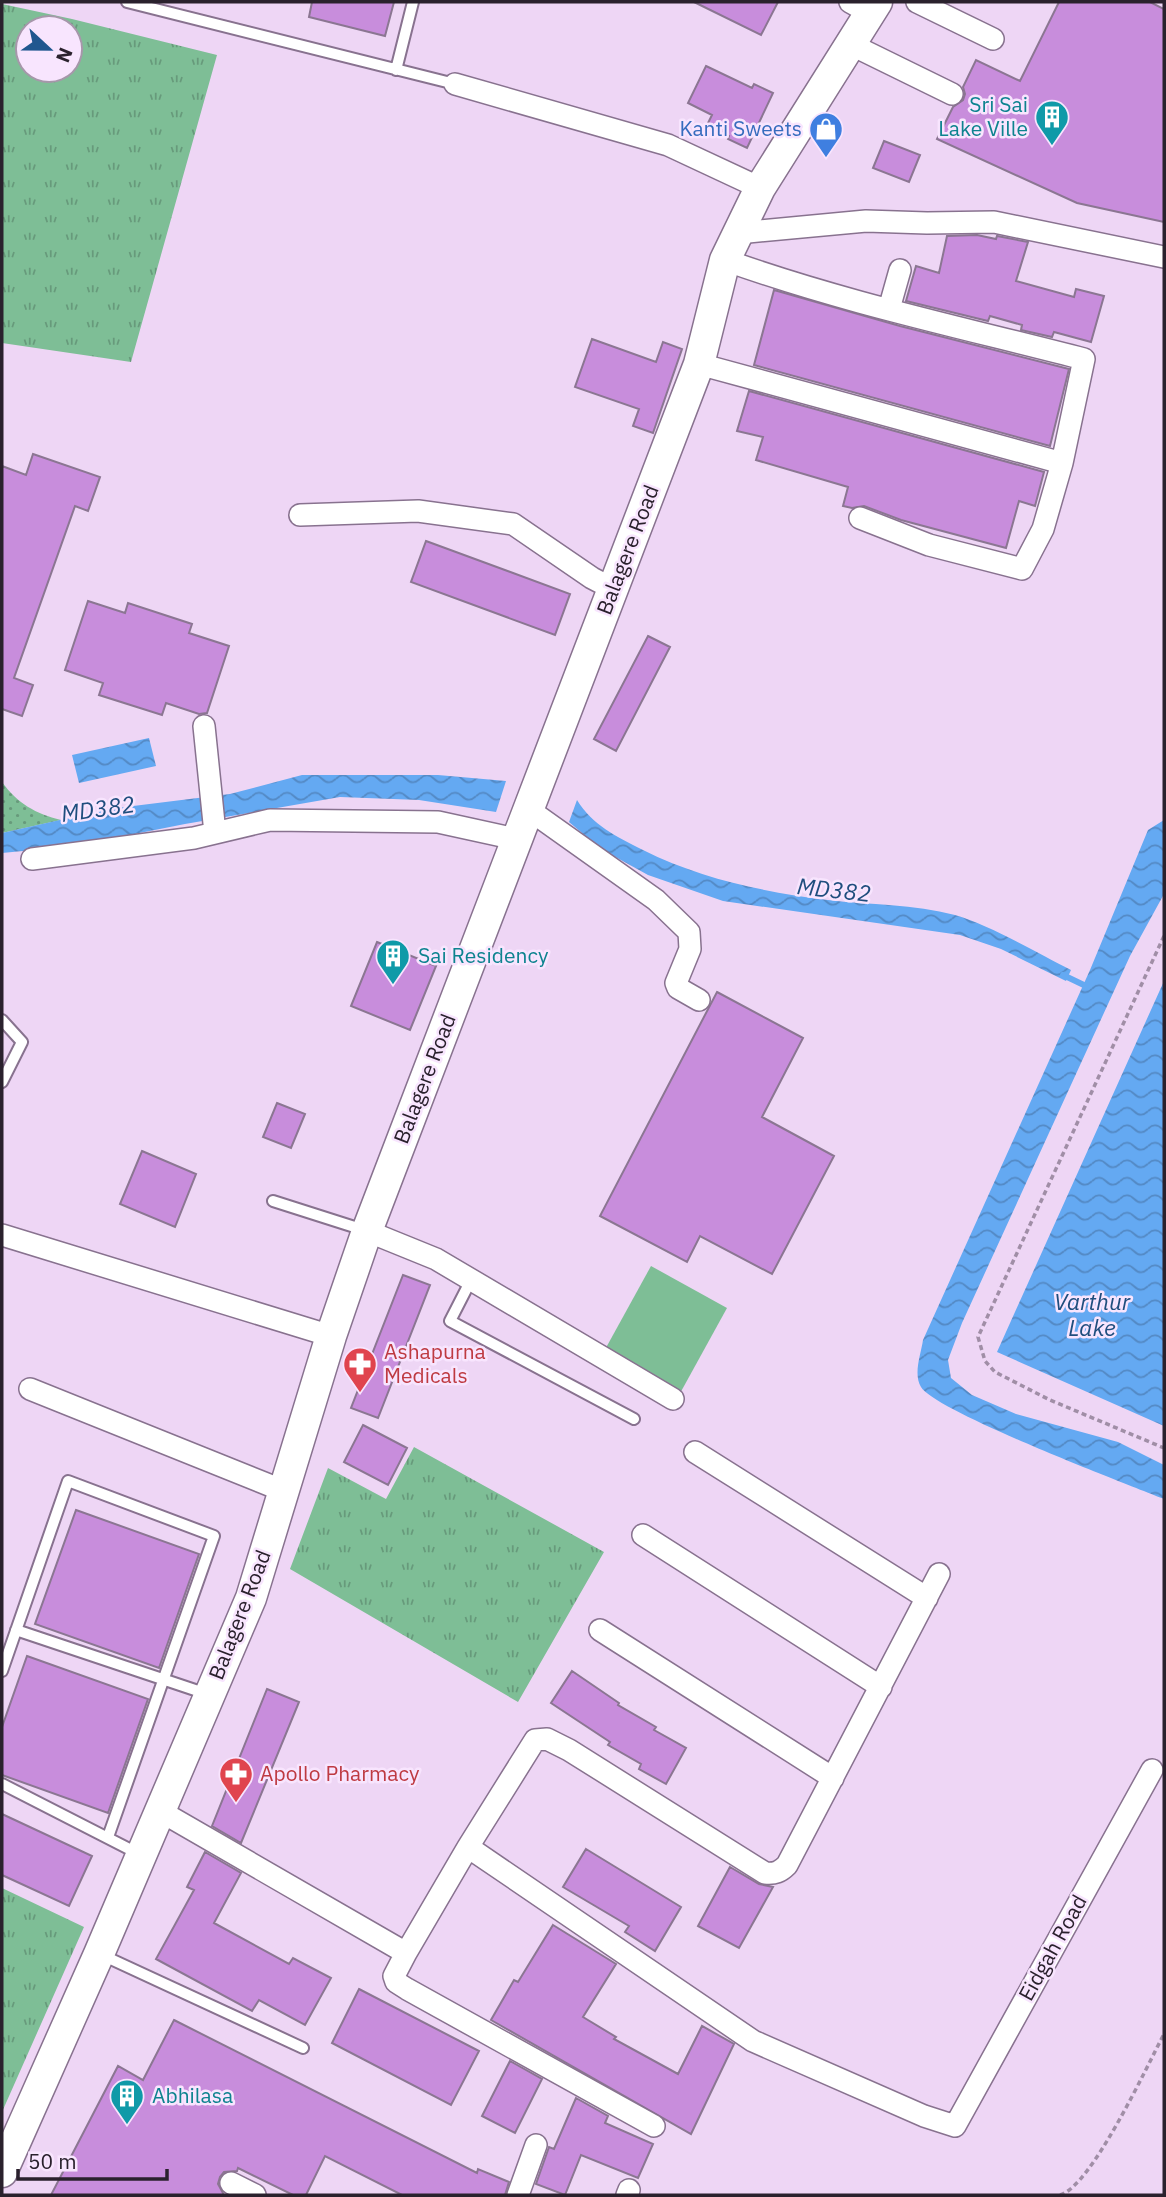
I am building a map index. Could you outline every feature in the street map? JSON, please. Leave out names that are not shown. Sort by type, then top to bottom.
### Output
[{"type":"street","points":[[917,2],[993,39]]},
{"type":"street","name":"Balagere Road","points":[[2,2172],[142,1855],[251,1598],[331,1336],[367,1231],[699,365],[725,260],[760,188],[850,44],[866,5]]},
{"type":"street","points":[[850,44],[952,94]]},
{"type":"street","points":[[455,84],[668,145],[760,188]]},
{"type":"street","points":[[738,233],[866,221],[994,222],[1164,257]]},
{"type":"street","points":[[725,260],[889,309],[1084,359],[1062,463],[1043,529],[1022,569],[929,545],[860,518]]},
{"type":"street","points":[[889,309],[900,270]]},
{"type":"street","points":[[699,365],[1062,463]]},
{"type":"street","points":[[300,515],[418,511],[513,524],[592,578],[613,589]]},
{"type":"street","points":[[204,726],[214,828]]},
{"type":"street","points":[[528,809],[656,900],[689,932],[690,948],[676,983],[678,988],[698,1000]]},
{"type":"street","points":[[32,859],[194,838],[214,828],[270,820],[438,822],[516,839]]},
{"type":"street","points":[[367,1231],[436,1259],[673,1399]]},
{"type":"street","points":[[2,1235],[331,1336]]},
{"type":"street","points":[[30,1389],[284,1491]]},
{"type":"street","points":[[695,1452],[927,1598]]},
{"type":"street","points":[[643,1535],[881,1687]]},
{"type":"street","points":[[654,2126],[396,1982],[394,1976],[468,1847],[535,1740],[547,1739],[569,1750],[765,1873],[781,1871],[787,1865],[939,1574]]},
{"type":"street","points":[[600,1630],[832,1778]]},
{"type":"street","name":"Eidgah Road","points":[[468,1847],[753,2041],[924,2116],[954,2126],[1152,1770]]},
{"type":"street","points":[[160,1811],[406,1953]]},
{"type":"street","points":[[518,2195],[536,2146]]},
{"type":"street","points":[[231,2183],[255,2195]]},
{"type":"lane","points":[[127,2],[455,84]]},
{"type":"lane","points":[[396,70],[413,2]]},
{"type":"lane","points":[[2,1020],[22,1042],[2,1082]]},
{"type":"lane","points":[[273,1201],[367,1231]]},
{"type":"lane","points":[[471,1280],[450,1321],[634,1419]]},
{"type":"lane","points":[[2,1671],[68,1481],[214,1536],[108,1837]]},
{"type":"lane","points":[[16,1629],[210,1695]]},
{"type":"lane","points":[[2,1784],[142,1855]]},
{"type":"lane","points":[[99,1954],[303,2048]]},
{"type":"path","points":[[1164,936],[978,1337],[985,1361],[995,1372],[1049,1400],[1164,1448]]},
{"type":"path","points":[[1060,2195],[1068,2193],[1091,2167],[1124,2112],[1164,2034]]},
{"type":"green space","points":[[2,4],[49,14],[14,14],[14,84],[84,84],[84,22],[217,55],[131,362],[2,343]]},
{"type":"green space","points":[[2,782],[28,807],[61,820],[2,833]]},
{"type":"green space","points":[[651,1266],[727,1308],[678,1397],[602,1355]]},
{"type":"green space","points":[[414,1447],[604,1552],[518,1702],[290,1569],[328,1468],[386,1499]]},
{"type":"green space","points":[[2,1888],[84,1927],[2,2112]]},
{"type":"water","points":[[149,738],[156,766],[79,783],[72,755]]},
{"type":"water","points":[[302,775],[438,775],[506,781],[496,812],[419,800],[340,797],[74,846],[2,853],[2,833],[109,809],[230,794]]},
{"type":"water","points":[[577,800],[590,817],[614,835],[687,869],[780,893],[955,915],[998,932],[1071,970],[1066,981],[1001,949],[960,935],[723,901],[648,875],[601,849],[569,822]]},
{"type":"water","points":[[1164,820],[1164,894],[1130,956],[962,1323],[948,1360],[951,1378],[972,1395],[1016,1414],[1118,1442],[1164,1465],[1164,1499],[960,1413],[921,1387],[918,1370],[923,1340],[1090,970],[1148,830]]},
{"type":"water","name":"Varthur Lake","points":[[1164,981],[1164,1426],[997,1352]]},
{"type":"building","points":[[312,2],[394,2],[385,36],[309,17]]},
{"type":"building","points":[[694,2],[778,2],[761,35]]},
{"type":"building","points":[[1059,2],[1150,2],[1164,9],[1164,222],[1077,203],[937,139],[953,107],[963,100],[963,87],[976,60],[1020,81]]},
{"type":"building","points":[[706,66],[752,88],[754,84],[773,93],[747,148],[707,125],[712,115],[688,103]]},
{"type":"building","points":[[884,141],[920,155],[909,182],[873,168]]},
{"type":"building","points":[[977,235],[1028,242],[1016,281],[1074,297],[1076,289],[1104,296],[1091,342],[1054,332],[1052,337],[1021,330],[1022,325],[990,316],[988,321],[906,301],[916,266],[939,273],[947,236]]},
{"type":"building","points":[[774,290],[900,326],[1069,369],[1050,446],[754,365]]},
{"type":"building","points":[[592,339],[656,362],[663,342],[682,349],[653,433],[633,426],[639,409],[575,387]]},
{"type":"building","points":[[749,391],[1044,472],[1035,506],[1019,501],[1006,548],[901,520],[864,506],[843,506],[848,487],[756,460],[763,437],[737,431]]},
{"type":"building","points":[[33,454],[100,477],[88,511],[75,506],[14,678],[33,685],[22,716],[2,709],[2,466],[26,475]]},
{"type":"building","points":[[426,541],[570,594],[555,635],[411,582]]},
{"type":"building","points":[[88,601],[125,613],[128,603],[192,624],[189,633],[229,646],[207,713],[199,714],[166,703],[162,715],[99,695],[103,683],[65,670]]},
{"type":"building","points":[[648,636],[670,647],[616,751],[594,739]]},
{"type":"building","name":"Sai Residency","points":[[377,942],[436,966],[410,1030],[351,1006]]},
{"type":"building","points":[[717,992],[803,1038],[762,1117],[834,1156],[772,1274],[700,1236],[687,1262],[600,1216]]},
{"type":"building","points":[[277,1103],[305,1114],[291,1148],[263,1137]]},
{"type":"building","points":[[142,1151],[196,1174],[175,1227],[120,1204]]},
{"type":"building","points":[[403,1275],[430,1285],[378,1418],[351,1408]]},
{"type":"building","points":[[363,1425],[407,1448],[388,1485],[344,1462]]},
{"type":"building","points":[[76,1510],[199,1554],[159,1668],[35,1624]]},
{"type":"building","points":[[27,1656],[148,1699],[108,1813],[2,1775],[2,1727]]},
{"type":"building","points":[[572,1671],[619,1703],[618,1705],[656,1727],[654,1730],[686,1748],[666,1784],[639,1769],[641,1764],[608,1745],[610,1742],[551,1703]]},
{"type":"building","points":[[267,1689],[299,1702],[241,1843],[212,1826]]},
{"type":"building","points":[[2,1814],[92,1856],[69,1906],[2,1875]]},
{"type":"building","points":[[586,1849],[681,1907],[655,1951],[625,1932],[629,1926],[563,1887]]},
{"type":"building","points":[[205,1852],[241,1873],[214,1923],[289,1964],[293,1958],[331,1978],[305,2025],[259,2000],[252,2011],[156,1959],[194,1890],[187,1887]]},
{"type":"building","points":[[730,1867],[759,1884],[773,1887],[739,1948],[698,1926]]},
{"type":"building","points":[[553,1925],[616,1964],[583,2017],[616,2037],[614,2039],[678,2074],[702,2026],[734,2044],[691,2134],[491,2020],[514,1980],[518,1982]]},
{"type":"building","points":[[359,1989],[479,2051],[451,2105],[332,2043]]},
{"type":"building","points":[[174,2020],[477,2173],[478,2169],[509,2182],[505,2195],[402,2195],[325,2156],[306,2195],[293,2195],[238,2168],[237,2171],[224,2172],[220,2177],[218,2184],[224,2195],[51,2195],[118,2066],[143,2080]]},
{"type":"building","points":[[510,2061],[542,2079],[515,2133],[482,2116]]},
{"type":"building","points":[[576,2098],[608,2116],[605,2123],[653,2144],[638,2178],[581,2155],[565,2195],[536,2184],[549,2147],[554,2149]]},
{"type":"waterway","name":"MD382","points":[[1063,975],[1088,987]]},
{"type":"place","name":"Sri Sai Lake Ville","points":[[1052,147]]},
{"type":"place","name":"Kanti Sweets","points":[[826,159]]},
{"type":"place","name":"Sai Residency","points":[[393,986]]},
{"type":"place","name":"Ashapurna Medicals","points":[[360,1394]]},
{"type":"place","name":"Apollo Pharmacy","points":[[236,1804]]},
{"type":"place","name":"Abhilasa","points":[[127,2126]]}]
